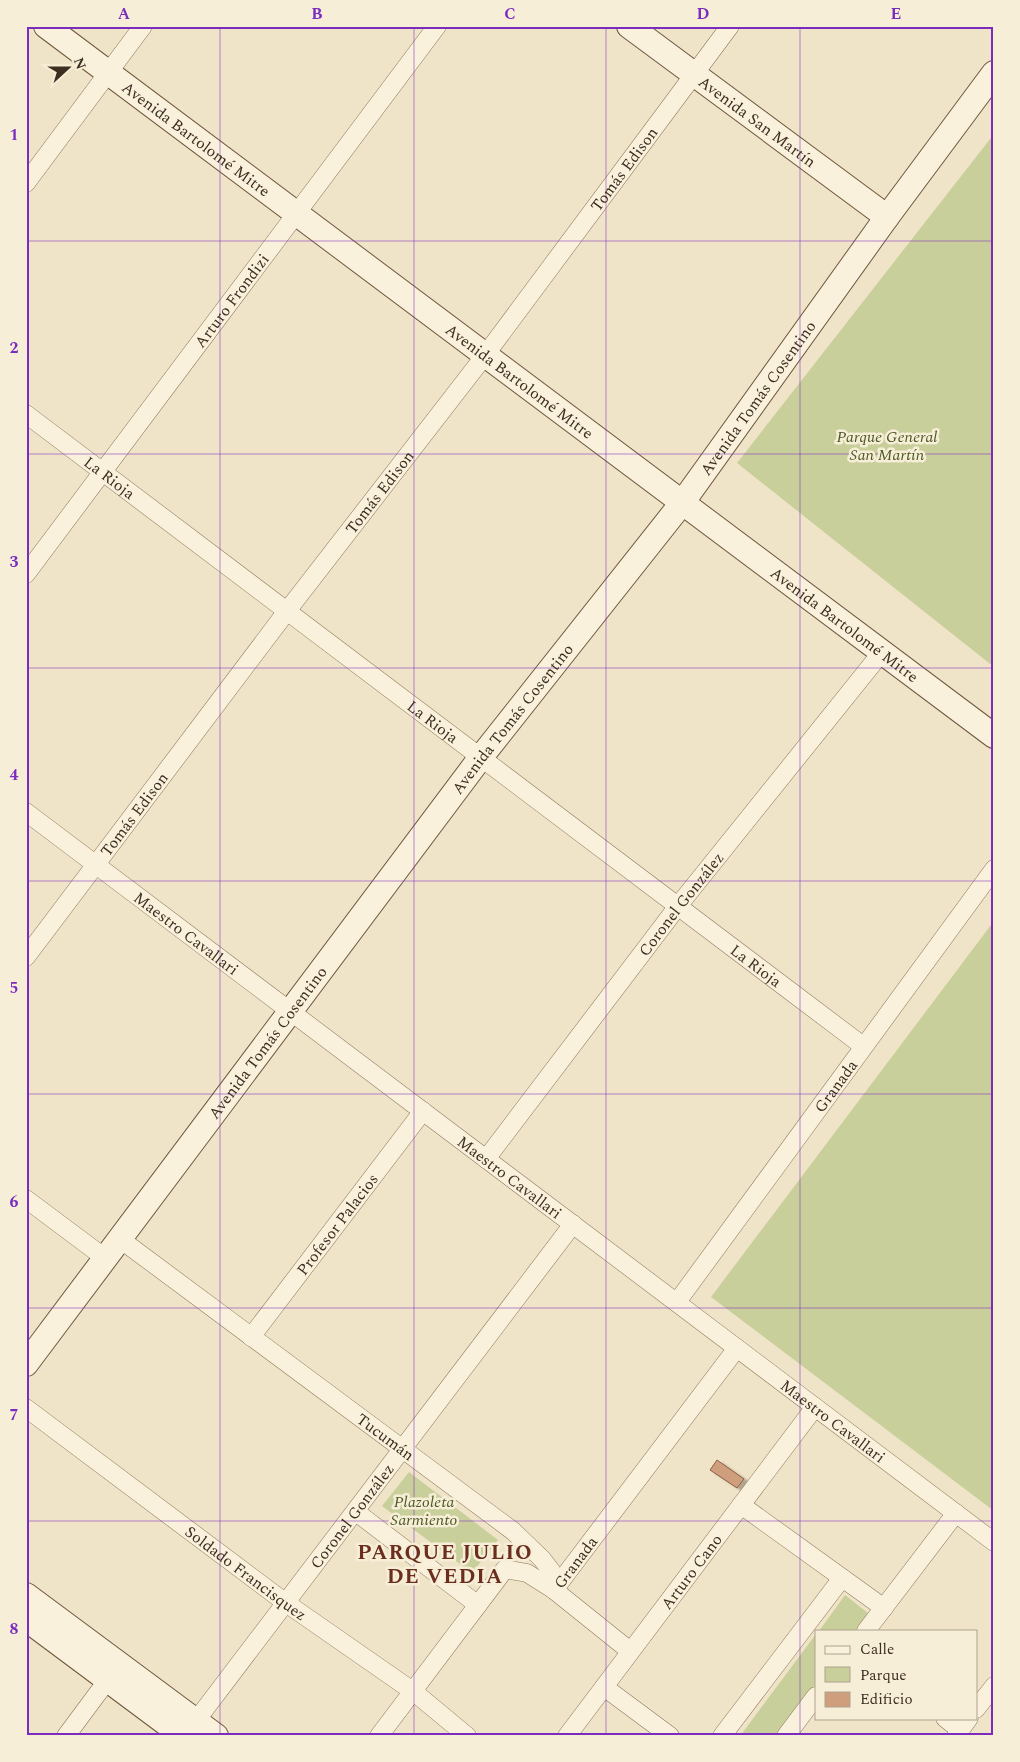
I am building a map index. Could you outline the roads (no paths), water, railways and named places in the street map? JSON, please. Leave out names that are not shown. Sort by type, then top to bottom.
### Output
[{"type":"main road","name":"Avenida Bartolomé Mitre","points":[[46,26],[994,736]]},
{"type":"main road","name":"Avenida San Martín","points":[[629,26],[887,217]]},
{"type":"main road","name":"Avenida Tomás Cosentino","points":[[26,1364],[481,757],[682,503],[887,217],[994,73]]},
{"type":"main road","points":[[26,1595],[113,1672],[188,1731],[216,1736]]},
{"type":"main road","points":[[26,1619],[113,1672]]},
{"type":"street","points":[[26,183],[143,26]]},
{"type":"street","name":"Arturo Frondizi","points":[[26,574],[437,26]]},
{"type":"street","name":"Tomás Edison","points":[[26,957],[287,611],[486,354],[730,26]]},
{"type":"street","name":"La Rioja","points":[[26,414],[863,1046]]},
{"type":"street","name":"Coronel González","points":[[486,1159],[678,906],[882,652]]},
{"type":"street","name":"Maestro Cavallari","points":[[26,812],[994,1542]]},
{"type":"street","name":"Granada","points":[[677,1302],[994,869]]},
{"type":"street","name":"Profesor Palacios","points":[[251,1336],[423,1111]]},
{"type":"street","points":[[26,1198],[106,1258]]},
{"type":"street","name":"Coronel González","points":[[188,1731],[573,1224]]},
{"type":"street","name":"Tucumán","points":[[120,1239],[512,1531],[542,1559],[552,1572],[554,1590]]},
{"type":"street","name":"Granada","points":[[379,1736],[505,1569],[527,1573],[554,1590],[737,1348]]},
{"type":"street","name":"Arturo Cano","points":[[567,1736],[815,1407]]},
{"type":"street","name":"Soldado Francisquez","points":[[26,1408],[286,1604],[414,1692],[467,1736]]},
{"type":"street","points":[[741,1505],[884,1608]]},
{"type":"street","points":[[356,1512],[478,1604]]},
{"type":"street","points":[[867,1630],[956,1513]]},
{"type":"street","points":[[722,1736],[842,1578]]},
{"type":"street","points":[[554,1590],[630,1651]]},
{"type":"street","points":[[66,1736],[113,1672]]},
{"type":"street","points":[[978,1706],[994,1686]]},
{"type":"street","points":[[604,1687],[670,1736]]},
{"type":"street","points":[[786,1736],[815,1697]]},
{"type":"street","points":[[949,1720],[962,1728]]},
{"type":"district","name":"PARQUE JULIO DE VEDIA","points":[[445,1564]]},
{"type":"park label","name":"Parque General San Martín","points":[[887,445]]},
{"type":"park label","name":"Plazoleta Sarmiento","points":[[424,1510]]}]
